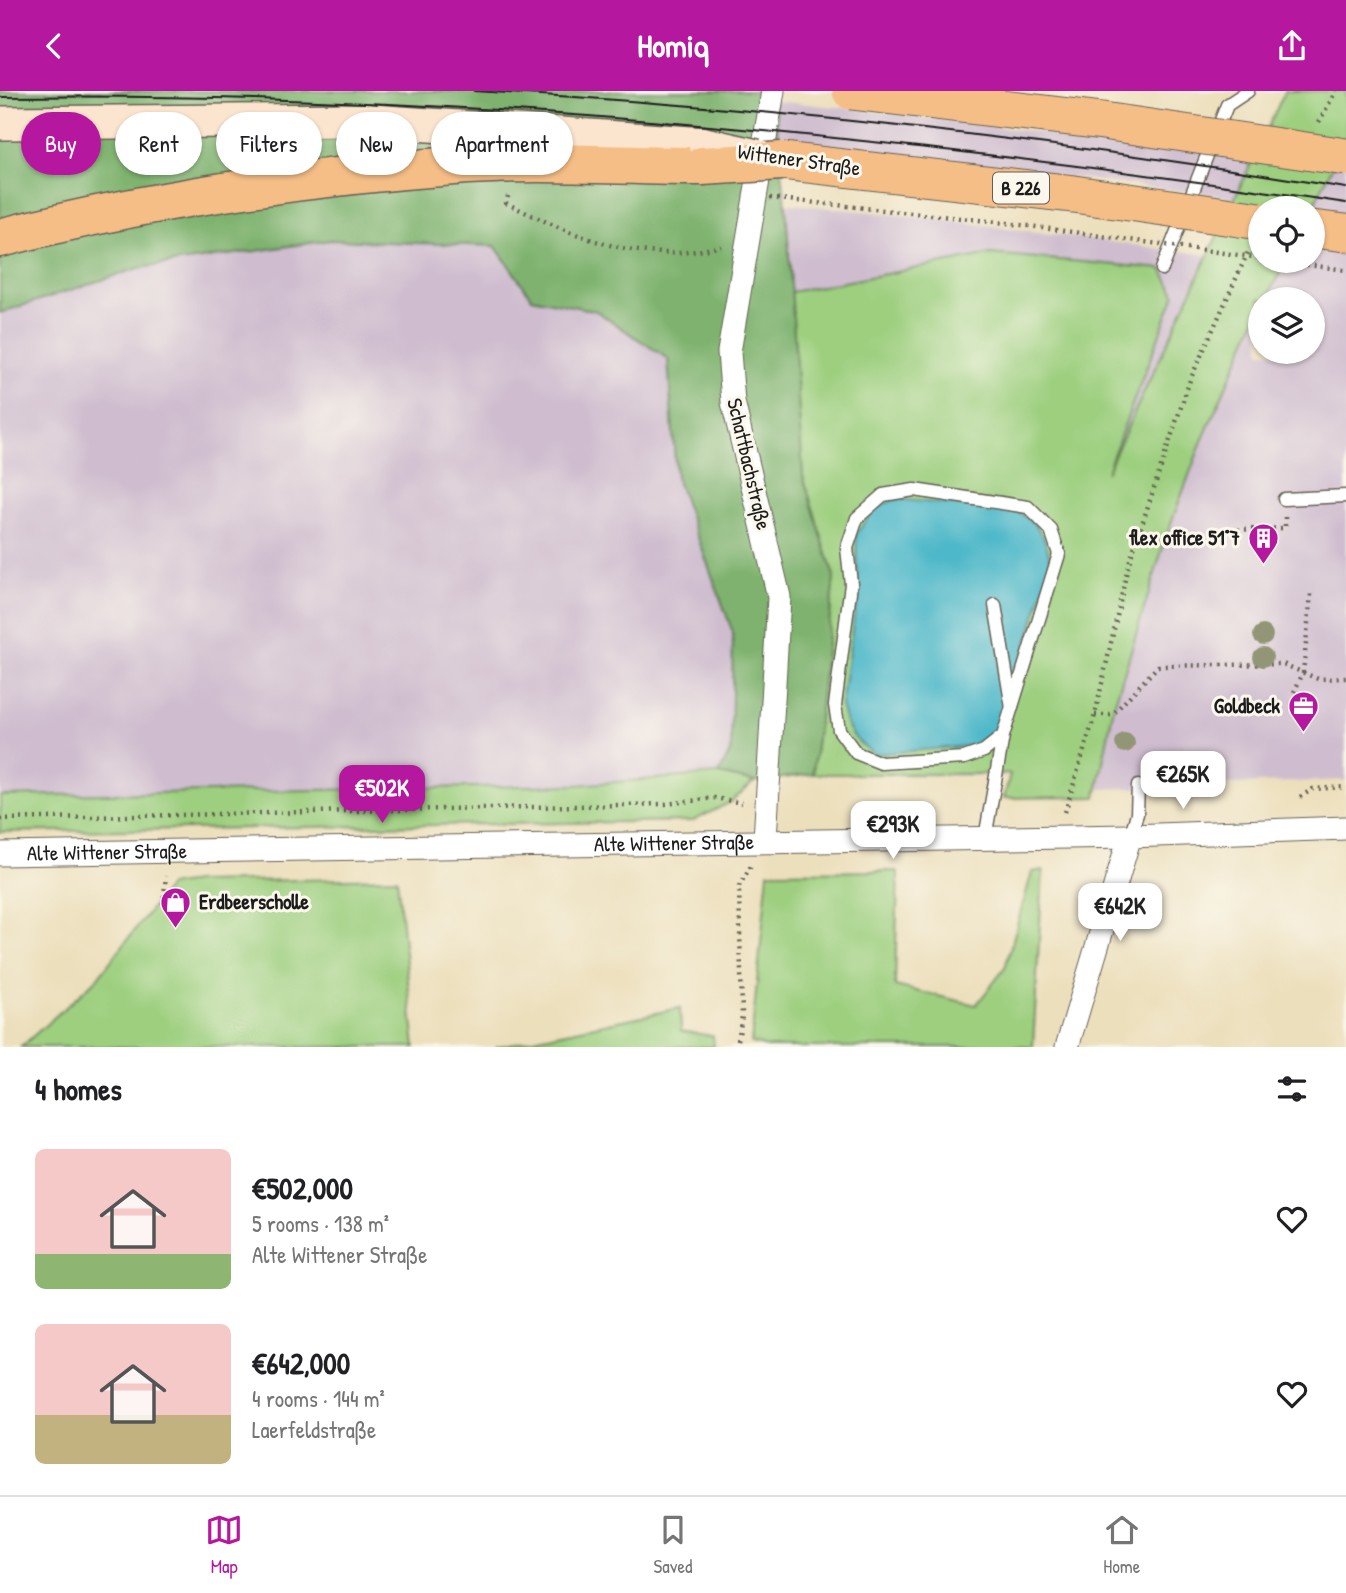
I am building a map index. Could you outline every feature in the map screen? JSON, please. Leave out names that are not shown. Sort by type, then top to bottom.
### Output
[{"type":"highway","points":[[0,238],[84,216],[259,184],[470,165],[703,155],[782,161]]},
{"type":"main road","points":[[851,91],[1103,121],[1346,157]]},
{"type":"main road","points":[[0,123],[357,120],[703,155]]},
{"type":"main road","name":"Wittener Straße","points":[[782,161],[1048,191],[1248,228]]},
{"type":"main road","points":[[1325,231],[1346,233]]},
{"type":"street","name":"Schattbachstraße","points":[[765,840],[779,597],[733,402],[729,352],[773,91]]},
{"type":"street","name":"Alte Wittener Straße","points":[[0,854],[1130,836],[1346,828]]},
{"type":"street","points":[[1067,1047],[1130,836]]},
{"type":"lane","points":[[1162,269],[1227,105],[1248,91]]},
{"type":"lane","points":[[985,838],[1003,736],[1013,714],[1059,554],[1051,530],[1028,507],[915,490],[883,495],[857,518],[847,548],[851,584],[835,705],[839,730],[856,753],[881,763],[964,758],[984,751],[1003,736]]},
{"type":"lane","points":[[1284,499],[1346,496]]},
{"type":"lane","points":[[995,605],[1013,714]]},
{"type":"lane","points":[[1130,836],[1137,814],[1138,786]]},
{"type":"path","points":[[520,194],[508,196],[506,203],[594,243],[660,255],[701,251],[748,238]]},
{"type":"path","name":"Wittener Straße","points":[[763,198],[1007,223],[1248,256]]},
{"type":"path","points":[[1058,837],[1095,715],[1128,566],[1190,380],[1248,250]]},
{"type":"path","points":[[1325,267],[1346,270]]},
{"type":"path","points":[[1231,530],[1285,528],[1284,499]]},
{"type":"path","points":[[1294,692],[1303,673],[1311,594]]},
{"type":"path","points":[[1095,715],[1112,715],[1157,666],[1283,664],[1318,679],[1346,678]]},
{"type":"path","points":[[1300,797],[1313,789],[1346,787]]},
{"type":"path","points":[[0,819],[665,804],[715,798],[767,808]]},
{"type":"path","points":[[737,1047],[742,1016],[739,886],[765,840]]},
{"type":"shaded area","points":[[0,91],[669,91],[847,108],[1171,149],[1346,139],[1346,780],[1098,789],[1100,777],[792,774],[762,625],[750,787],[745,792],[0,806],[0,299],[114,265],[339,234],[783,203],[938,219],[1248,260],[1248,273],[1325,273],[1325,196],[1248,196],[1248,200],[841,148],[573,126],[573,112],[431,112],[431,118],[417,117],[417,112],[340,112]]},
{"type":"green space","points":[[0,91],[773,91],[786,205],[803,476],[834,577],[813,774],[754,782],[719,774],[731,750],[733,633],[676,478],[668,359],[596,311],[532,298],[495,246],[331,240],[139,268],[0,313]]},
{"type":"green space","points":[[1285,91],[1346,91],[1346,139],[1318,196],[1248,196],[1248,273],[1280,273],[1272,287],[1248,287],[1248,337],[1202,441],[1167,534],[1114,706],[1096,797],[1004,798],[1010,774],[813,774],[834,577],[803,476],[791,292],[991,254],[1162,269],[1175,294],[1106,473]]},
{"type":"green space","points":[[719,774],[754,782],[731,802],[693,821],[0,832],[0,796],[576,785]]},
{"type":"green space","points":[[1043,870],[1033,1047],[767,1047],[751,1043],[768,872],[898,871],[895,986],[976,1005],[1005,968],[1032,872]]},
{"type":"green space","points":[[397,878],[415,1047],[21,1047],[96,980],[169,886],[195,882]]},
{"type":"green space","points":[[680,1008],[681,1031],[713,1036],[714,1047],[496,1047]]},
{"type":"water","points":[[896,499],[1016,511],[1031,521],[1048,548],[1051,566],[1002,721],[997,731],[979,745],[876,754],[857,740],[845,721],[841,705],[858,590],[856,534],[874,509]]},
{"type":"tram line","points":[[474,91],[693,106],[911,128],[1129,155],[1346,188]]},
{"type":"tram line","points":[[0,97],[169,97],[338,102],[675,123],[1011,158],[1346,203]]},
{"type":"place","name":"flex office 51°7","points":[[1263,565]]},
{"type":"place","name":"Goldbeck","points":[[1303,733]]},
{"type":"place","name":"Erdbeerscholle","points":[[176,929]]}]
